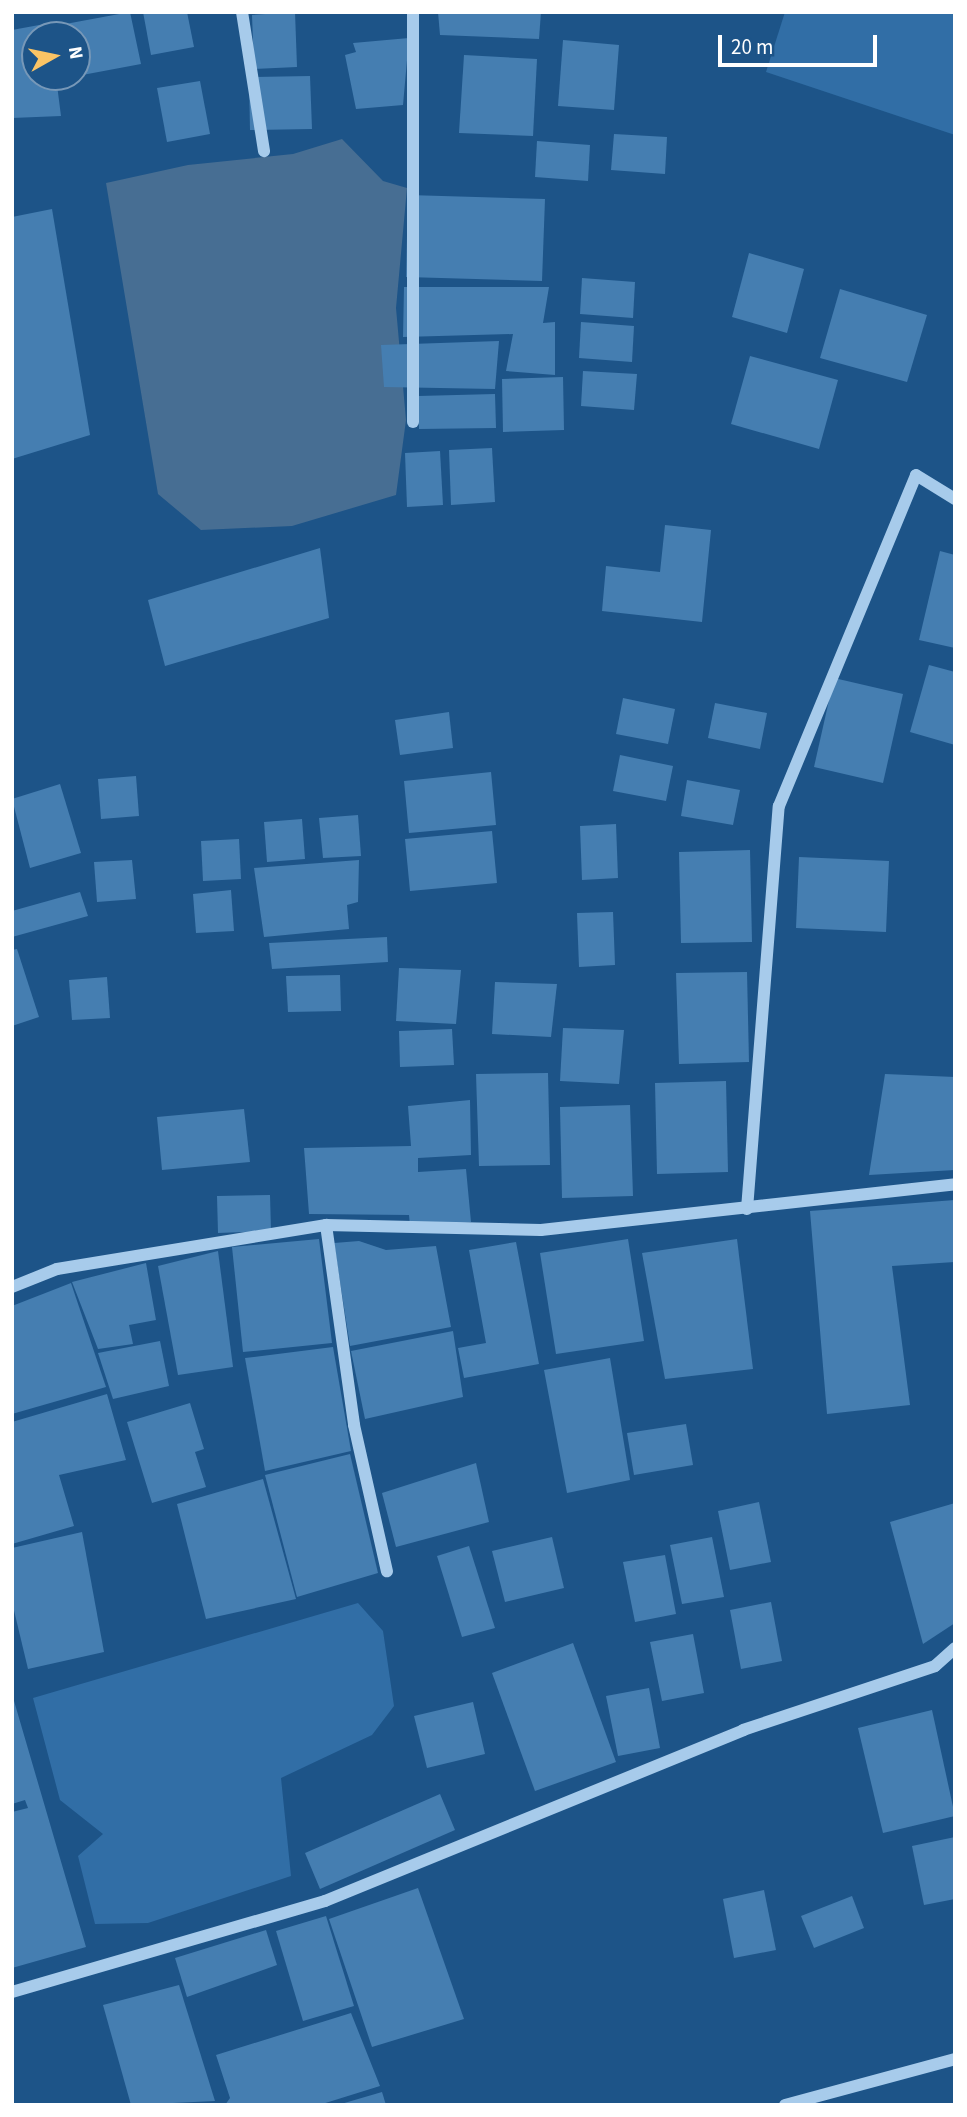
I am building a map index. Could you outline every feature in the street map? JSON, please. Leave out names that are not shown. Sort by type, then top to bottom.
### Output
[{"type":"street","points":[[242,12],[264,151]]},
{"type":"street","points":[[413,12],[413,422]]},
{"type":"street","points":[[747,1209],[779,806],[916,475],[955,499]]},
{"type":"street","points":[[12,1287],[57,1269],[326,1226],[541,1230],[955,1184]]},
{"type":"street","points":[[326,1226],[354,1425],[387,1571]]},
{"type":"street","points":[[12,1992],[325,1901],[730,1735],[935,1666],[955,1648]]},
{"type":"street","points":[[785,2105],[955,2059]]},
{"type":"shaded area","points":[[785,12],[955,12],[955,135],[766,72]]},
{"type":"shaded area","points":[[342,139],[383,181],[407,188],[396,308],[406,420],[396,495],[292,526],[201,530],[158,494],[106,183],[188,165],[293,154]]},
{"type":"shaded area","points":[[358,1603],[383,1631],[394,1706],[372,1735],[281,1778],[291,1876],[148,1923],[95,1924],[78,1856],[103,1834],[60,1800],[33,1698]]},
{"type":"building","points":[[130,12],[141,64],[91,73],[91,21],[82,21]]},
{"type":"building","points":[[143,12],[187,12],[194,47],[151,55]]},
{"type":"building","points":[[295,12],[297,67],[254,69],[252,15]]},
{"type":"building","points":[[438,12],[541,12],[539,39],[440,35]]},
{"type":"building","points":[[21,28],[21,91],[58,91],[61,116],[12,118],[12,30]]},
{"type":"building","points":[[409,38],[403,105],[356,109],[345,55],[356,52],[353,43]]},
{"type":"building","points":[[563,40],[619,45],[614,110],[558,106]]},
{"type":"building","points":[[464,55],[537,59],[533,136],[459,133]]},
{"type":"building","points":[[310,76],[312,129],[250,130],[249,77]]},
{"type":"building","points":[[200,81],[210,134],[167,142],[157,88]]},
{"type":"building","points":[[614,134],[667,137],[665,174],[611,170]]},
{"type":"building","points":[[537,141],[590,145],[588,181],[535,177]]},
{"type":"building","points":[[408,195],[545,199],[542,281],[406,277]]},
{"type":"building","points":[[52,209],[90,435],[12,459],[12,217]]},
{"type":"building","points":[[749,253],[804,269],[787,333],[732,317]]},
{"type":"building","points":[[582,278],[635,282],[633,318],[580,314]]},
{"type":"building","points":[[404,287],[549,287],[543,323],[555,322],[555,375],[506,371],[513,334],[403,337]]},
{"type":"building","points":[[840,289],[927,315],[907,382],[820,358]]},
{"type":"building","points":[[581,322],[634,326],[632,362],[579,358]]},
{"type":"building","points":[[499,341],[495,389],[384,387],[381,345]]},
{"type":"building","points":[[750,356],[838,380],[819,449],[731,424]]},
{"type":"building","points":[[583,371],[637,374],[634,410],[581,406]]},
{"type":"building","points":[[563,377],[564,430],[503,432],[502,379]]},
{"type":"building","points":[[495,394],[496,428],[419,429],[418,396]]},
{"type":"building","points":[[492,448],[495,502],[451,505],[449,450]]},
{"type":"building","points":[[440,451],[443,505],[407,507],[405,453]]},
{"type":"building","points":[[665,525],[711,530],[702,622],[602,611],[606,566],[660,572]]},
{"type":"building","points":[[320,548],[329,618],[165,666],[148,600]]},
{"type":"building","points":[[940,551],[955,555],[955,648],[919,640]]},
{"type":"building","points":[[929,665],[955,672],[955,745],[910,732]]},
{"type":"building","points":[[834,678],[903,694],[883,783],[814,767]]},
{"type":"building","points":[[623,698],[675,709],[668,744],[616,734]]},
{"type":"building","points":[[715,703],[767,713],[760,749],[708,738]]},
{"type":"building","points":[[449,712],[453,748],[400,755],[395,720]]},
{"type":"building","points":[[620,755],[673,766],[666,801],[613,791]]},
{"type":"building","points":[[491,772],[496,825],[409,833],[404,781]]},
{"type":"building","points":[[136,776],[139,816],[101,819],[98,779]]},
{"type":"building","points":[[687,780],[740,790],[733,825],[681,816]]},
{"type":"building","points":[[60,784],[81,853],[30,868],[12,799]]},
{"type":"building","points":[[358,815],[361,856],[323,858],[319,818]]},
{"type":"building","points":[[302,819],[305,859],[267,862],[264,822]]},
{"type":"building","points":[[616,824],[618,878],[582,880],[580,826]]},
{"type":"building","points":[[492,831],[497,883],[410,891],[405,839]]},
{"type":"building","points":[[239,839],[241,879],[203,881],[201,841]]},
{"type":"building","points":[[750,850],[752,942],[681,943],[679,852]]},
{"type":"building","points":[[799,857],[889,861],[886,932],[796,928]]},
{"type":"building","points":[[132,860],[136,899],[97,902],[94,862]]},
{"type":"building","points":[[359,860],[358,902],[347,905],[349,929],[264,937],[254,868]]},
{"type":"building","points":[[231,890],[234,931],[196,933],[193,894]]},
{"type":"building","points":[[80,892],[88,916],[12,937],[12,911]]},
{"type":"building","points":[[613,912],[615,965],[579,967],[577,913]]},
{"type":"building","points":[[387,937],[388,962],[272,969],[269,943]]},
{"type":"building","points":[[17,949],[39,1017],[12,1026],[12,950]]},
{"type":"building","points":[[399,968],[461,970],[456,1024],[396,1021]]},
{"type":"building","points":[[747,972],[749,1062],[679,1064],[676,973]]},
{"type":"building","points":[[340,975],[341,1011],[288,1012],[286,976]]},
{"type":"building","points":[[107,977],[110,1018],[72,1020],[69,980]]},
{"type":"building","points":[[495,982],[557,984],[551,1037],[492,1034]]},
{"type":"building","points":[[563,1028],[624,1030],[619,1084],[560,1081]]},
{"type":"building","points":[[452,1029],[454,1065],[400,1067],[399,1031]]},
{"type":"building","points":[[548,1073],[550,1165],[479,1166],[476,1074]]},
{"type":"building","points":[[885,1074],[955,1077],[955,1170],[869,1175]]},
{"type":"building","points":[[726,1081],[728,1172],[657,1174],[655,1083]]},
{"type":"building","points":[[470,1100],[471,1155],[418,1158],[418,1172],[466,1169],[471,1222],[410,1226],[409,1215],[309,1214],[304,1148],[411,1146],[408,1106]]},
{"type":"building","points":[[630,1105],[633,1196],[562,1198],[560,1107]]},
{"type":"building","points":[[244,1109],[250,1162],[162,1170],[157,1117]]},
{"type":"building","points":[[270,1195],[271,1231],[218,1233],[217,1196]]},
{"type":"building","points":[[955,1200],[955,1262],[892,1266],[910,1405],[827,1414],[810,1211]]},
{"type":"building","points":[[319,1239],[332,1343],[243,1352],[232,1247]]},
{"type":"building","points":[[628,1239],[644,1341],[556,1354],[540,1253]]},
{"type":"building","points":[[737,1239],[753,1369],[665,1379],[642,1253]]},
{"type":"building","points":[[359,1241],[386,1250],[436,1246],[451,1327],[350,1346],[334,1243]]},
{"type":"building","points":[[516,1242],[539,1364],[464,1378],[458,1348],[486,1343],[469,1250]]},
{"type":"building","points":[[218,1251],[233,1367],[178,1375],[158,1266]]},
{"type":"building","points":[[146,1263],[156,1320],[129,1325],[133,1344],[98,1349],[72,1282]]},
{"type":"building","points":[[71,1283],[106,1387],[12,1414],[12,1306]]},
{"type":"building","points":[[453,1331],[463,1397],[365,1419],[351,1351]]},
{"type":"building","points":[[160,1341],[169,1386],[113,1399],[98,1353]]},
{"type":"building","points":[[333,1347],[351,1451],[265,1471],[245,1358]]},
{"type":"building","points":[[610,1358],[630,1480],[567,1493],[544,1370]]},
{"type":"building","points":[[107,1394],[126,1460],[59,1475],[74,1526],[12,1544],[12,1422]]},
{"type":"building","points":[[190,1403],[204,1449],[195,1452],[206,1487],[152,1503],[127,1422]]},
{"type":"building","points":[[686,1424],[693,1465],[634,1475],[627,1433]]},
{"type":"building","points":[[350,1454],[378,1573],[297,1597],[265,1475]]},
{"type":"building","points":[[476,1463],[489,1522],[396,1547],[382,1493]]},
{"type":"building","points":[[263,1479],[296,1599],[206,1619],[177,1504]]},
{"type":"building","points":[[759,1502],[771,1562],[730,1570],[718,1511]]},
{"type":"building","points":[[955,1503],[955,1623],[923,1644],[890,1522]]},
{"type":"building","points":[[82,1532],[104,1652],[28,1669],[12,1602],[12,1548]]},
{"type":"building","points":[[552,1537],[564,1588],[505,1602],[492,1551]]},
{"type":"building","points":[[712,1537],[724,1597],[682,1604],[670,1545]]},
{"type":"building","points":[[469,1546],[495,1628],[462,1637],[437,1556]]},
{"type":"building","points":[[665,1555],[676,1614],[635,1622],[623,1562]]},
{"type":"building","points":[[771,1602],[782,1661],[741,1669],[730,1610]]},
{"type":"building","points":[[693,1634],[704,1693],[662,1701],[650,1642]]},
{"type":"building","points":[[573,1643],[616,1762],[535,1791],[492,1673]]},
{"type":"building","points":[[649,1688],[660,1748],[618,1756],[606,1696]]},
{"type":"building","points":[[12,1694],[86,1947],[12,1968],[12,1812],[28,1808],[25,1800],[12,1804]]},
{"type":"building","points":[[473,1702],[485,1754],[427,1768],[414,1716]]},
{"type":"building","points":[[932,1710],[955,1816],[883,1833],[858,1728]]},
{"type":"building","points":[[440,1794],[455,1830],[320,1889],[305,1853]]},
{"type":"building","points":[[955,1837],[955,1899],[924,1905],[912,1846]]},
{"type":"building","points":[[418,1888],[464,2019],[372,2047],[329,1919]]},
{"type":"building","points":[[764,1890],[776,1950],[734,1958],[723,1899]]},
{"type":"building","points":[[852,1896],[864,1928],[814,1948],[801,1916]]},
{"type":"building","points":[[326,1916],[354,2006],[303,2021],[276,1931]]},
{"type":"building","points":[[266,1930],[277,1965],[187,1997],[175,1958]]},
{"type":"building","points":[[179,1985],[215,2101],[131,2105],[103,2005]]},
{"type":"building","points":[[351,2013],[380,2086],[319,2105],[225,2105],[230,2098],[216,2055]]},
{"type":"building","points":[[382,2092],[386,2105],[341,2105],[341,2104]]}]
